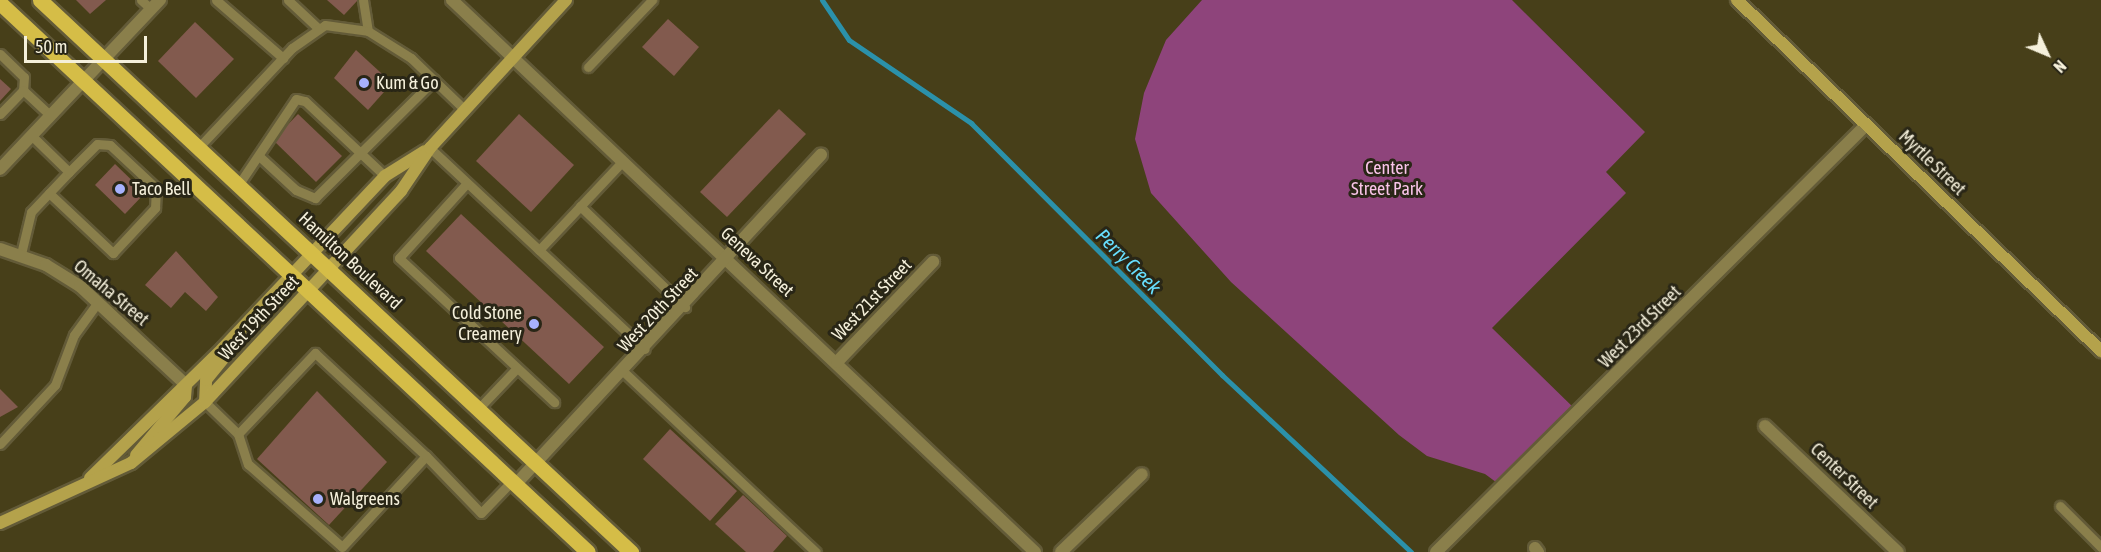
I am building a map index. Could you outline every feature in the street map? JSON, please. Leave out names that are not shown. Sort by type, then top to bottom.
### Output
[{"type":"main road","name":"Hamilton Boulevard","points":[[40,0],[313,252],[631,552]]},
{"type":"main road","name":"West 19th Street","points":[[0,523],[87,480],[131,463],[204,402],[401,191],[430,148],[566,0]]},
{"type":"main road","name":"Myrtle Street","points":[[1737,0],[2101,351]]},
{"type":"main road","points":[[0,3],[293,274],[588,552]]},
{"type":"main road","name":"West 19th Street","points":[[87,480],[249,321],[385,176],[430,148]]},
{"type":"main road","points":[[204,402],[206,380],[249,321]]},
{"type":"main road","points":[[131,463],[185,397],[186,384]]},
{"type":"street","name":"Geneva Street","points":[[452,0],[1035,552]]},
{"type":"street","points":[[0,169],[155,5]]},
{"type":"street","name":"West 23rd Street","points":[[1436,552],[1492,493],[1630,365],[1866,125]]},
{"type":"street","name":"West 20th Street","points":[[514,483],[537,463],[685,307],[821,155]]},
{"type":"street","name":"Omaha Street","points":[[0,249],[21,254],[55,270],[98,302],[186,384]]},
{"type":"street","name":"West 21st Street","points":[[837,363],[933,262]]},
{"type":"street","name":"Center Street","points":[[1765,426],[1898,552]]},
{"type":"street","points":[[1061,552],[1142,474]]},
{"type":"lane","points":[[141,0],[155,5]]},
{"type":"lane","points":[[216,0],[283,58]]},
{"type":"lane","points":[[288,0],[319,29]]},
{"type":"lane","points":[[363,0],[368,32]]},
{"type":"lane","points":[[588,67],[651,0]]},
{"type":"lane","points":[[198,147],[283,58],[326,25],[368,32],[411,58],[465,110]]},
{"type":"lane","points":[[0,54],[24,77],[22,90],[0,114]]},
{"type":"lane","points":[[259,156],[296,190],[315,198],[362,154],[434,80]]},
{"type":"lane","points":[[22,90],[51,115]]},
{"type":"lane","points":[[239,184],[296,99],[385,176]]},
{"type":"lane","points":[[31,135],[69,172]]},
{"type":"lane","points":[[21,254],[31,212],[97,144],[110,145],[156,188],[155,208],[113,254],[49,194]]},
{"type":"lane","points":[[430,148],[645,349]]},
{"type":"lane","points":[[539,250],[623,160]]},
{"type":"lane","points":[[467,183],[399,258],[554,402]]},
{"type":"lane","points":[[580,206],[685,307]]},
{"type":"lane","points":[[0,444],[55,385],[74,336],[98,302]]},
{"type":"lane","points":[[238,434],[315,353],[426,456],[481,513],[514,483]]},
{"type":"lane","points":[[478,408],[517,368]]},
{"type":"lane","points":[[624,372],[816,552]]},
{"type":"lane","points":[[204,402],[238,434],[248,464],[342,547],[426,456]]},
{"type":"lane","points":[[2060,506],[2101,547]]},
{"type":"green space","name":"Center Street Park","points":[[1202,0],[1512,0],[1645,132],[1606,172],[1626,193],[1492,328],[1577,411],[1500,485],[1485,474],[1427,456],[1399,435],[1231,282],[1151,193],[1135,139],[1144,93],[1166,40]]},
{"type":"building","points":[[76,0],[106,0],[90,14]]},
{"type":"building","points":[[327,0],[358,0],[344,15]]},
{"type":"building","points":[[668,19],[699,47],[674,76],[642,47]]},
{"type":"building","points":[[195,22],[234,59],[196,98],[158,61]]},
{"type":"building","points":[[356,50],[392,83],[368,110],[334,78]]},
{"type":"building","points":[[0,79],[11,89],[0,101]]},
{"type":"building","points":[[779,109],[806,134],[727,217],[700,192]]},
{"type":"building","points":[[298,114],[342,156],[316,182],[273,140]]},
{"type":"building","points":[[519,114],[574,165],[531,212],[476,161]]},
{"type":"building","name":"Taco Bell","points":[[115,164],[145,193],[125,214],[95,185]]},
{"type":"building","points":[[461,214],[604,347],[569,384],[426,251]]},
{"type":"building","points":[[176,251],[218,297],[206,311],[185,292],[171,308],[145,285]]},
{"type":"building","points":[[0,389],[18,407],[0,417]]},
{"type":"building","name":"Walgreens","points":[[317,391],[387,462],[329,525],[257,459]]},
{"type":"building","points":[[670,429],[737,491],[710,521],[643,459]]},
{"type":"building","points":[[743,495],[787,536],[773,552],[746,552],[715,524]]},
{"type":"waterway","name":"Perry Creek","points":[[822,0],[849,40],[971,123],[1222,375],[1411,552]]},
{"type":"place","name":"Kum & Go","points":[[364,83]]},
{"type":"place","name":"Taco Bell","points":[[120,189]]},
{"type":"place","name":"Cold Stone Creamery","points":[[534,324]]},
{"type":"place","name":"Walgreens","points":[[318,499]]}]
